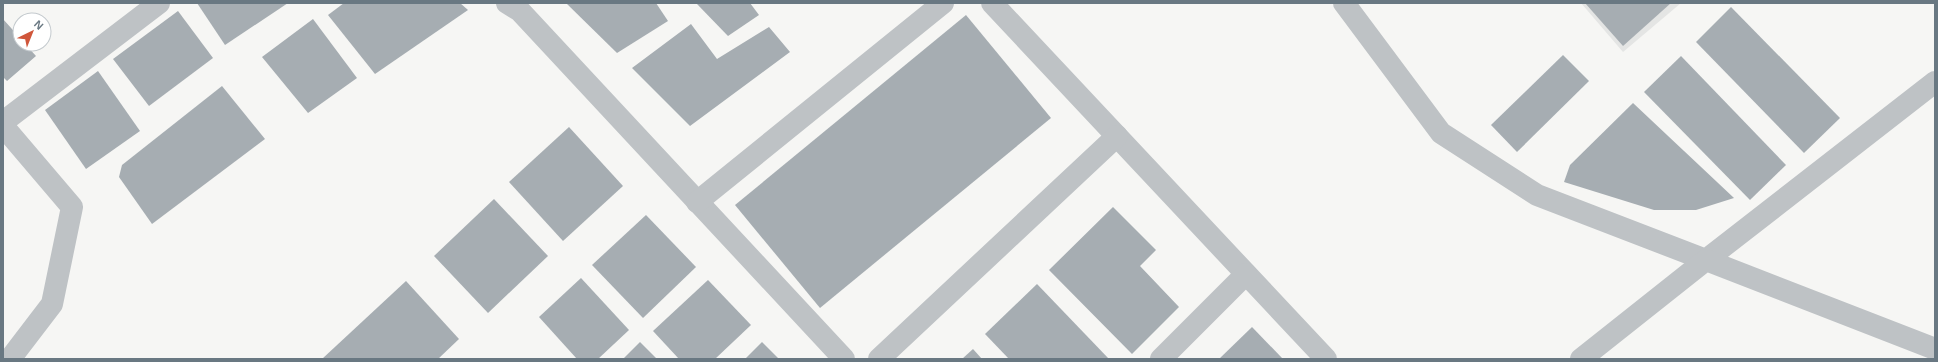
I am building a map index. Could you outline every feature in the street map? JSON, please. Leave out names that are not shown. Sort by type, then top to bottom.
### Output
[{"type":"street","points":[[3,122],[159,3]]},
{"type":"street","points":[[507,3],[520,11],[844,359]]},
{"type":"street","points":[[697,202],[942,3]]},
{"type":"street","points":[[992,3],[1326,359]]},
{"type":"street","points":[[1344,3],[1441,133],[1537,195],[1935,349]]},
{"type":"street","points":[[1581,359],[1935,82]]},
{"type":"street","points":[[3,126],[72,207],[52,304],[10,359]]},
{"type":"street","points":[[879,359],[1117,136]]},
{"type":"street","points":[[1161,359],[1246,274]]},
{"type":"shaded area","points":[[1581,3],[1681,3],[1623,52]]},
{"type":"building","points":[[197,3],[288,3],[225,45]]},
{"type":"building","points":[[344,3],[460,3],[468,10],[375,74],[328,15]]},
{"type":"building","points":[[566,3],[656,3],[668,21],[617,53]]},
{"type":"building","points":[[696,3],[750,3],[759,15],[728,36]]},
{"type":"building","points":[[1585,3],[1671,3],[1623,46]]},
{"type":"building","points":[[1731,7],[1840,118],[1804,153],[1696,42]]},
{"type":"building","points":[[178,11],[213,58],[149,106],[113,59]]},
{"type":"building","points":[[966,15],[1051,118],[820,308],[735,205]]},
{"type":"building","points":[[3,19],[12,29],[12,52],[32,52],[36,56],[7,81],[3,77]]},
{"type":"building","points":[[313,19],[357,78],[308,113],[262,57]]},
{"type":"building","points":[[691,24],[717,59],[769,27],[790,52],[690,126],[632,68]]},
{"type":"building","points":[[1563,55],[1589,81],[1517,152],[1491,125]]},
{"type":"building","points":[[1681,56],[1786,165],[1750,200],[1644,92]]},
{"type":"building","points":[[98,71],[140,131],[86,169],[45,110]]},
{"type":"building","points":[[222,86],[265,139],[152,224],[119,177],[122,165]]},
{"type":"building","points":[[1633,103],[1734,198],[1696,210],[1654,210],[1564,182],[1570,165]]},
{"type":"building","points":[[569,127],[623,186],[563,241],[509,182]]},
{"type":"building","points":[[494,199],[548,256],[488,313],[434,256]]},
{"type":"building","points":[[1113,207],[1156,250],[1140,266],[1179,307],[1132,354],[1049,270]]},
{"type":"building","points":[[646,215],[696,267],[643,318],[592,265]]},
{"type":"building","points":[[581,278],[629,330],[598,359],[577,359],[539,317]]},
{"type":"building","points":[[708,280],[751,325],[715,359],[679,359],[653,331]]},
{"type":"building","points":[[406,281],[459,339],[438,359],[322,359]]},
{"type":"building","points":[[1037,284],[1109,359],[1009,359],[985,334]]},
{"type":"building","points":[[1252,327],[1283,359],[1219,359]]},
{"type":"building","points":[[640,342],[657,359],[623,359]]},
{"type":"building","points":[[762,342],[779,359],[745,359]]},
{"type":"building","points":[[973,349],[982,359],[962,359]]}]
